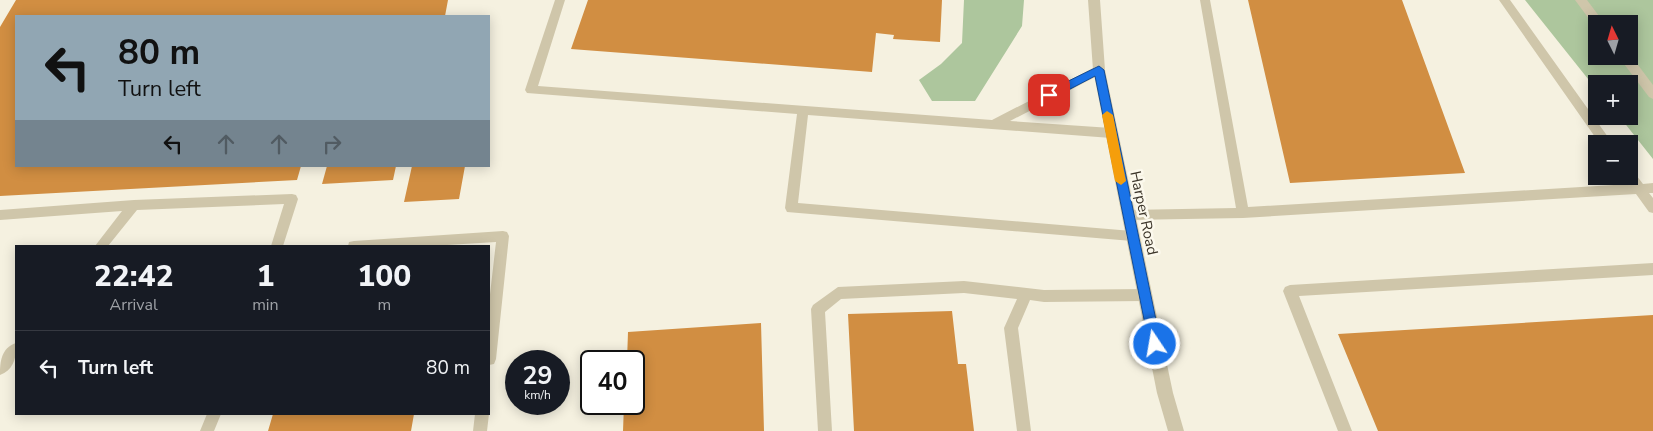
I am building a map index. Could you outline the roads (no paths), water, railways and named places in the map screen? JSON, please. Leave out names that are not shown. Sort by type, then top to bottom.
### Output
[{"type":"street","name":"Harper Road","points":[[1094,0],[1099,70],[1144,295],[1165,393],[1176,431]]},
{"type":"street","points":[[1581,0],[1592,15]]},
{"type":"street","points":[[1631,65],[1653,94]]},
{"type":"lane","points":[[560,0],[531,90],[1111,133]]},
{"type":"lane","points":[[1205,0],[1243,212]]},
{"type":"lane","points":[[1504,0],[1601,135]]},
{"type":"lane","points":[[992,124],[1099,70]]},
{"type":"lane","points":[[803,110],[791,208],[1132,236]]},
{"type":"lane","points":[[1636,185],[1653,208]]},
{"type":"lane","points":[[1128,215],[1243,212],[1653,188]]},
{"type":"lane","points":[[0,215],[134,205],[292,199],[277,245]]},
{"type":"lane","points":[[102,245],[134,205]]},
{"type":"lane","points":[[369,245],[503,236],[490,350]]},
{"type":"lane","points":[[1345,431],[1290,290],[1653,269]]},
{"type":"lane","points":[[825,431],[818,309],[838,293],[964,287],[1026,294],[1144,295]]},
{"type":"lane","points":[[1024,431],[1010,328],[1026,294]]},
{"type":"lane","points":[[0,369],[15,350]]},
{"type":"lane","points":[[207,431],[214,415]]},
{"type":"lane","points":[[480,431],[482,415]]}]
